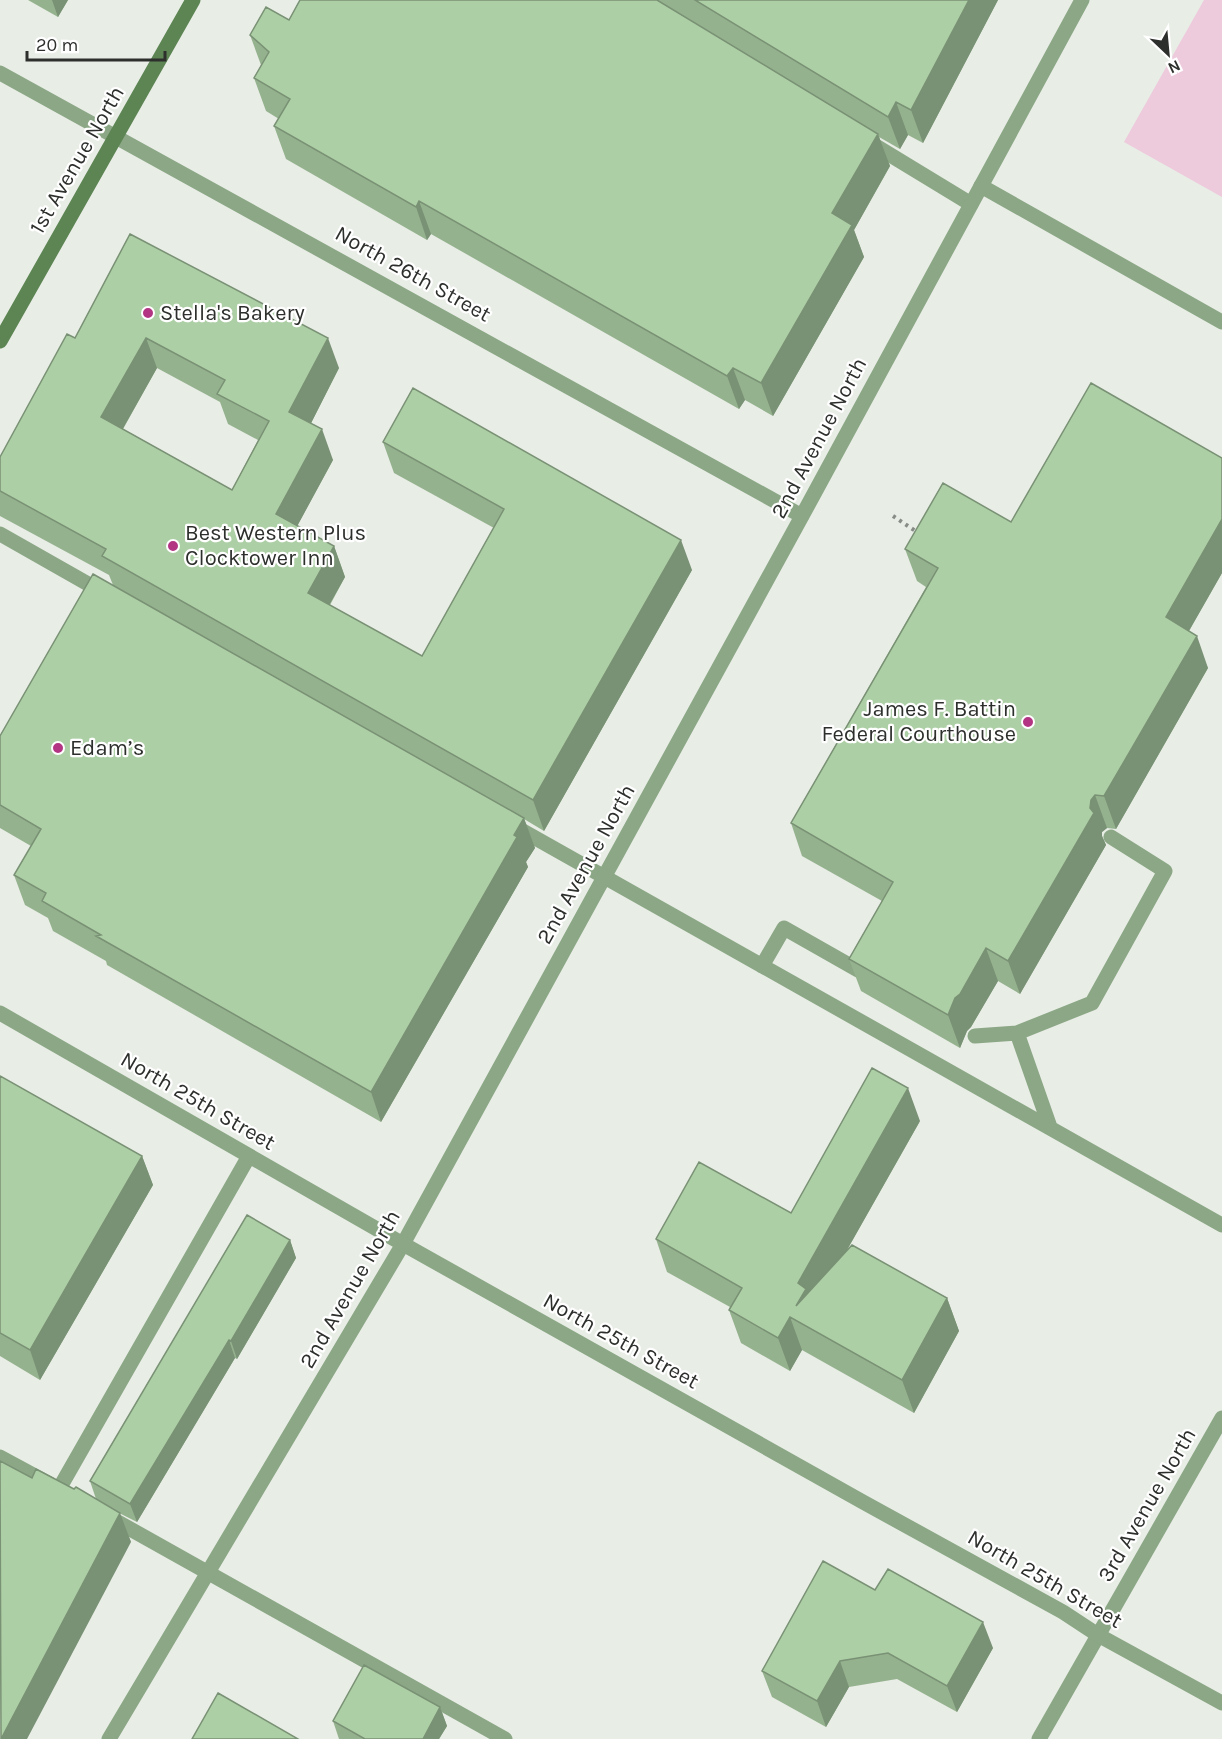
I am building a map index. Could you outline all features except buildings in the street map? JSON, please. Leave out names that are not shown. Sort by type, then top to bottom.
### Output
[{"type":"main road","name":"1st Avenue North","points":[[0,341],[193,0]]},
{"type":"street","name":"2nd Avenue North","points":[[109,1739],[404,1244],[1082,0]]},
{"type":"street","name":"North 26th Street","points":[[0,73],[802,516]]},
{"type":"street","points":[[853,133],[971,204]]},
{"type":"street","points":[[981,186],[1222,322]]},
{"type":"street","points":[[0,534],[113,599]]},
{"type":"street","points":[[504,820],[1222,1225]]},
{"type":"street","points":[[975,1036],[1017,1033],[1092,1003],[1165,871],[1111,837]]},
{"type":"street","points":[[762,966],[784,928],[858,969]]},
{"type":"street","name":"North 25th Street","points":[[0,1013],[404,1244],[862,1502],[1063,1612],[1098,1635],[1222,1704]]},
{"type":"street","points":[[1017,1033],[1050,1127]]},
{"type":"street","points":[[0,1457],[64,1492],[249,1156]]},
{"type":"street","name":"3rd Avenue North","points":[[1039,1739],[1220,1422]]},
{"type":"street","points":[[98,1510],[505,1739]]},
{"type":"path","points":[[893,516],[929,540]]},
{"type":"shaded area","points":[[1204,0],[1222,0],[1222,197],[1124,142]]},
{"type":"place","name":"Stella's Bakery","points":[[148,313]]},
{"type":"place","name":"Best Western Plus Clocktower Inn","points":[[173,546]]},
{"type":"place","name":"James F. Battin Federal Courthouse","points":[[1028,722]]},
{"type":"place","name":"Edam’s","points":[[58,748]]}]
